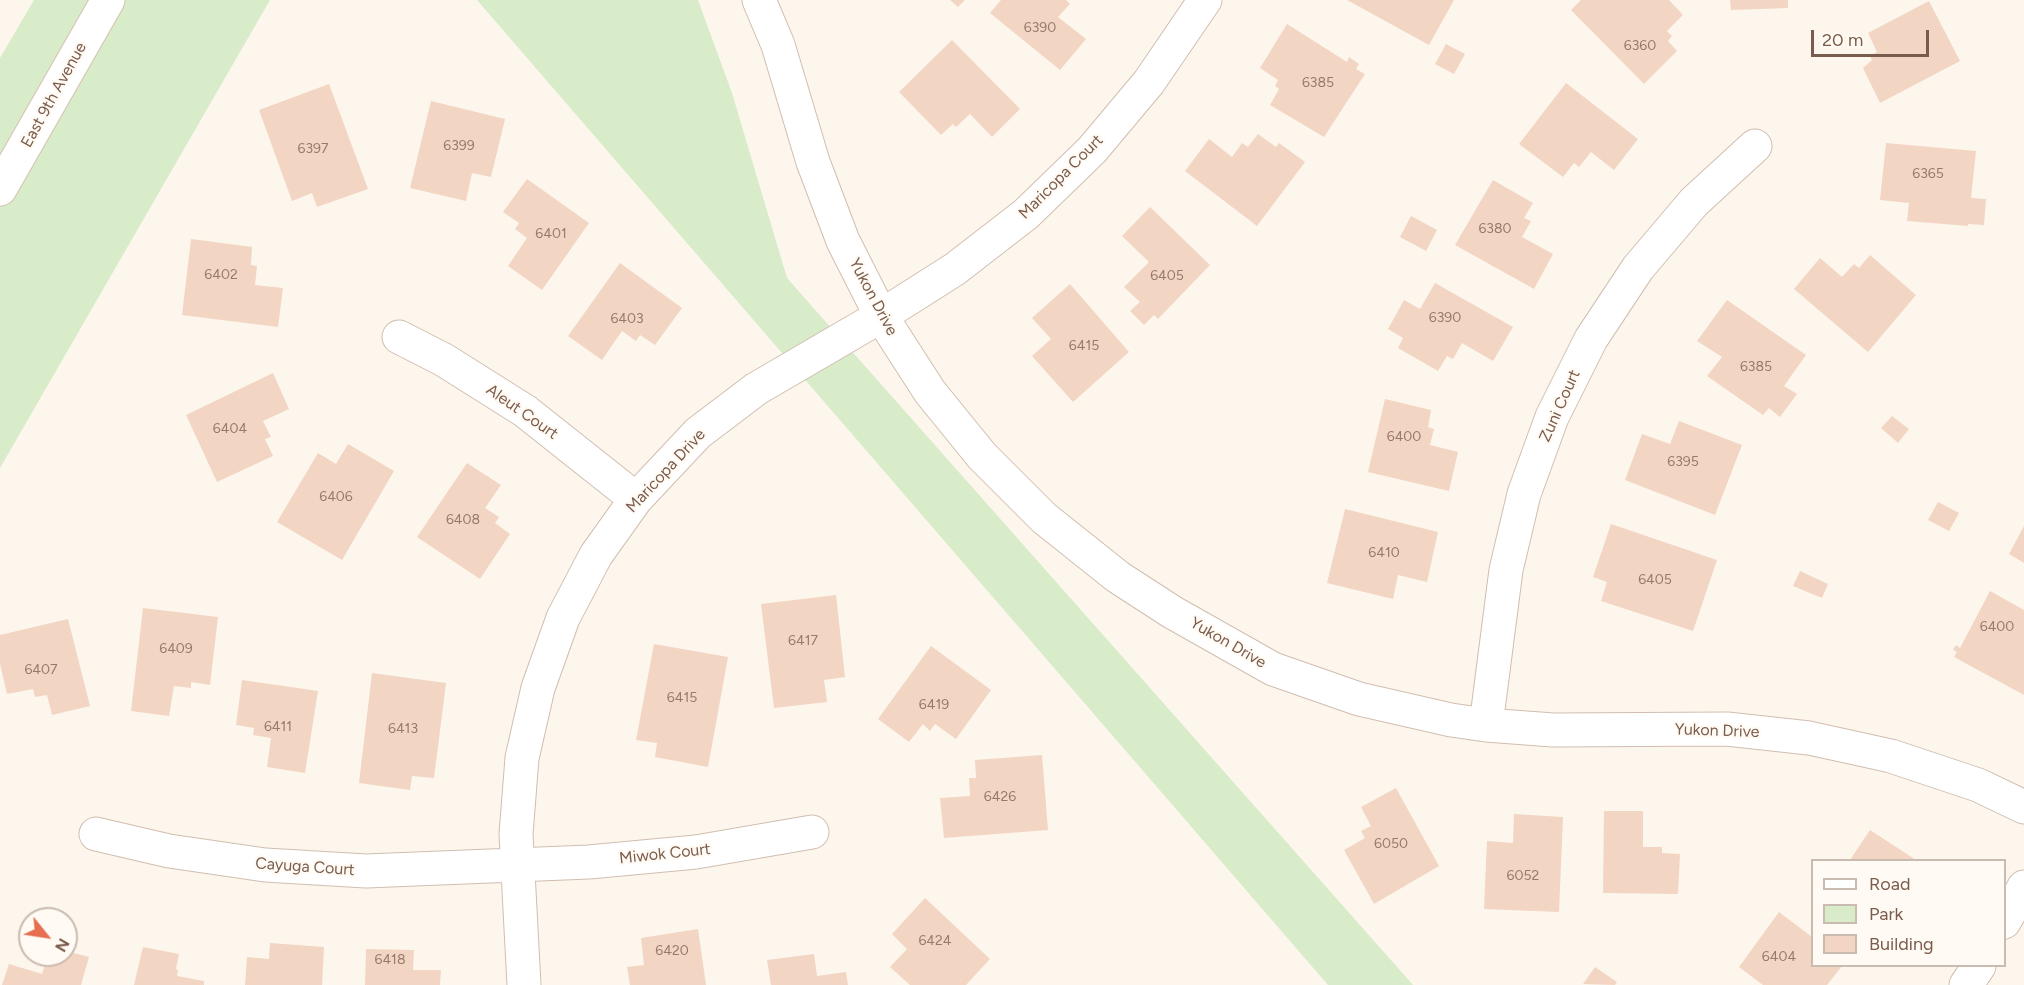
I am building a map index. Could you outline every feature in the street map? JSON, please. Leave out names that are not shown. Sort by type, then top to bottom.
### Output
[{"type":"street","name":"East 9th Avenue","points":[[0,189],[108,0]]},
{"type":"street","name":"Yukon Drive","points":[[759,0],[778,45],[813,162],[843,241],[881,316],[930,392],[982,456],[1044,518],[1118,577],[1172,612],[1273,669],[1359,699],[1451,720],[1486,725],[1553,730],[1727,729],[1809,738],[1892,756],[1978,785],[2024,807]]},
{"type":"street","name":"Maricopa Court","points":[[881,316],[955,269],[1017,220],[1092,150],[1149,82],[1205,0]]},
{"type":"street","name":"Zuni Court","points":[[1486,725],[1506,570],[1524,494],[1552,417],[1591,339],[1638,268],[1694,202],[1755,146]]},
{"type":"street","name":"Maricopa Drive","points":[[524,985],[516,834],[522,758],[538,688],[563,618],[596,555],[636,499],[698,434],[756,389],[881,316]]},
{"type":"street","name":"Aleut Court","points":[[399,337],[444,360],[525,411],[636,499]]},
{"type":"street","name":"Miwok Court","points":[[518,866],[696,852],[812,832]]},
{"type":"street","name":"Cayuga Court","points":[[96,834],[169,851],[265,865],[366,871],[518,866]]},
{"type":"street","points":[[2006,918],[2024,887]]},
{"type":"street","points":[[1966,985],[1978,967]]},
{"type":"green space","points":[[34,0],[270,0],[0,468],[0,58]]},
{"type":"green space","points":[[477,0],[698,0],[732,93],[787,278],[1413,985],[1328,985]]},
{"type":"building","points":[[950,0],[965,0],[958,7]]},
{"type":"building","points":[[1001,0],[1066,0],[1070,4],[1058,17],[1086,39],[1060,70],[990,13]]},
{"type":"building","points":[[1347,0],[1454,0],[1429,45]]},
{"type":"building","points":[[1581,0],[1669,0],[1683,15],[1667,31],[1672,36],[1668,41],[1677,51],[1644,84],[1571,10]]},
{"type":"building","points":[[1730,0],[1788,0],[1788,8],[1731,10]]},
{"type":"building","points":[[1929,1],[1960,61],[1880,103],[1863,68],[1872,60],[1870,56],[1877,52],[1868,33]]},
{"type":"building","points":[[1287,24],[1347,62],[1349,57],[1359,64],[1356,69],[1365,74],[1324,137],[1270,105],[1279,89],[1275,86],[1278,80],[1260,68]]},
{"type":"building","points":[[952,40],[1020,109],[992,137],[970,114],[956,127],[953,124],[941,135],[899,92]]},
{"type":"building","points":[[1446,44],[1465,54],[1454,74],[1435,64]]},
{"type":"building","points":[[1566,83],[1638,139],[1614,170],[1591,152],[1579,167],[1574,163],[1563,177],[1519,144]]},
{"type":"building","points":[[329,84],[368,189],[317,207],[312,193],[292,201],[259,110]]},
{"type":"building","points":[[431,101],[505,119],[491,177],[472,173],[466,201],[410,188]]},
{"type":"building","points":[[1258,134],[1276,147],[1279,143],[1305,162],[1257,226],[1185,171],[1209,139],[1232,157],[1242,143],[1248,147]]},
{"type":"building","points":[[1886,143],[1976,151],[1971,198],[1986,199],[1984,225],[1968,224],[1968,226],[1907,221],[1909,203],[1880,200]]},
{"type":"building","points":[[527,179],[589,223],[542,290],[508,266],[527,238],[515,229],[519,223],[503,212]]},
{"type":"building","points":[[1493,180],[1533,203],[1524,218],[1531,221],[1522,237],[1553,254],[1534,289],[1455,245]]},
{"type":"building","points":[[1150,207],[1210,265],[1158,319],[1154,315],[1144,325],[1130,311],[1140,302],[1124,287],[1149,262],[1122,236]]},
{"type":"building","points":[[1411,216],[1437,230],[1426,251],[1400,237]]},
{"type":"building","points":[[191,239],[252,247],[251,265],[257,266],[255,285],[283,288],[278,327],[182,315]]},
{"type":"building","points":[[1870,255],[1916,295],[1868,352],[1794,289],[1820,258],[1842,277],[1854,264],[1859,268]]},
{"type":"building","points":[[620,263],[682,308],[655,345],[640,335],[636,341],[622,331],[602,360],[568,336]]},
{"type":"building","points":[[1435,283],[1513,327],[1493,361],[1462,343],[1453,359],[1447,356],[1438,371],[1398,348],[1403,338],[1388,329],[1404,300],[1420,309]]},
{"type":"building","points":[[1070,284],[1129,352],[1073,402],[1032,356],[1051,339],[1032,318]]},
{"type":"building","points":[[1727,300],[1806,355],[1784,386],[1797,394],[1780,417],[1769,408],[1763,415],[1707,376],[1722,357],[1697,341]]},
{"type":"building","points":[[273,373],[289,409],[263,421],[271,437],[265,439],[273,456],[217,482],[186,415]]},
{"type":"building","points":[[1385,399],[1431,410],[1428,427],[1434,429],[1430,445],[1458,452],[1449,491],[1368,472]]},
{"type":"building","points":[[1892,416],[1909,429],[1898,443],[1881,428]]},
{"type":"building","points":[[1679,421],[1742,445],[1715,515],[1625,480],[1642,434],[1670,444]]},
{"type":"building","points":[[348,444],[394,471],[342,560],[277,522],[318,453],[336,464]]},
{"type":"building","points":[[467,463],[501,485],[485,508],[499,517],[495,523],[510,534],[480,579],[417,537]]},
{"type":"building","points":[[1938,502],[1959,513],[1949,531],[1928,520]]},
{"type":"building","points":[[1345,509],[1438,532],[1427,582],[1398,575],[1393,599],[1327,583]]},
{"type":"building","points":[[1611,524],[1717,560],[1693,631],[1601,601],[1607,582],[1593,577]]},
{"type":"building","points":[[2024,526],[2024,563],[2009,554]]},
{"type":"building","points":[[1800,571],[1828,584],[1822,598],[1793,586]]},
{"type":"building","points":[[1990,591],[2024,610],[2024,695],[1954,657],[1957,652],[1953,650],[1956,645],[1960,648]]},
{"type":"building","points":[[836,595],[845,677],[824,680],[827,702],[774,708],[761,604]]},
{"type":"building","points":[[143,608],[218,617],[210,685],[191,682],[191,688],[174,686],[169,716],[131,711]]},
{"type":"building","points":[[68,619],[90,706],[52,715],[47,695],[35,697],[33,689],[7,694],[0,664],[0,635]]},
{"type":"building","points":[[654,644],[728,657],[708,767],[655,757],[657,743],[636,740]]},
{"type":"building","points":[[931,646],[991,690],[956,739],[935,724],[930,731],[923,724],[909,742],[878,719]]},
{"type":"building","points":[[372,673],[446,683],[434,778],[412,776],[410,790],[359,783]]},
{"type":"building","points":[[242,680],[318,691],[305,773],[267,767],[271,738],[253,735],[254,728],[236,725]]},
{"type":"building","points":[[1042,755],[1048,830],[944,838],[940,798],[970,796],[969,778],[976,778],[975,760]]},
{"type":"building","points":[[1396,788],[1439,866],[1374,904],[1344,850],[1365,838],[1361,831],[1371,826],[1361,807]]},
{"type":"building","points":[[1604,811],[1643,811],[1643,847],[1662,847],[1662,853],[1680,854],[1678,894],[1603,893]]},
{"type":"building","points":[[1514,814],[1563,817],[1559,912],[1484,909],[1487,841],[1513,843]]},
{"type":"building","points":[[1870,830],[1914,859],[1851,859]]},
{"type":"building","points":[[925,898],[990,959],[966,985],[910,985],[890,967],[907,949],[892,934]]},
{"type":"building","points":[[1779,912],[1811,936],[1811,967],[1841,967],[1827,985],[1763,985],[1739,967]]},
{"type":"building","points":[[698,929],[706,985],[630,985],[627,967],[644,965],[641,938]]},
{"type":"building","points":[[270,943],[324,947],[322,985],[245,985],[247,957],[269,959]]},
{"type":"building","points":[[143,947],[179,954],[177,976],[204,981],[204,985],[134,985]]},
{"type":"building","points":[[366,949],[414,950],[413,970],[441,970],[440,985],[365,985]]},
{"type":"building","points":[[78,954],[89,957],[81,985],[2,985],[9,964],[42,974],[44,967],[78,967]]},
{"type":"building","points":[[814,954],[817,976],[846,972],[848,985],[771,985],[767,960]]},
{"type":"building","points":[[1595,967],[1617,982],[1615,985],[1583,984]]}]
